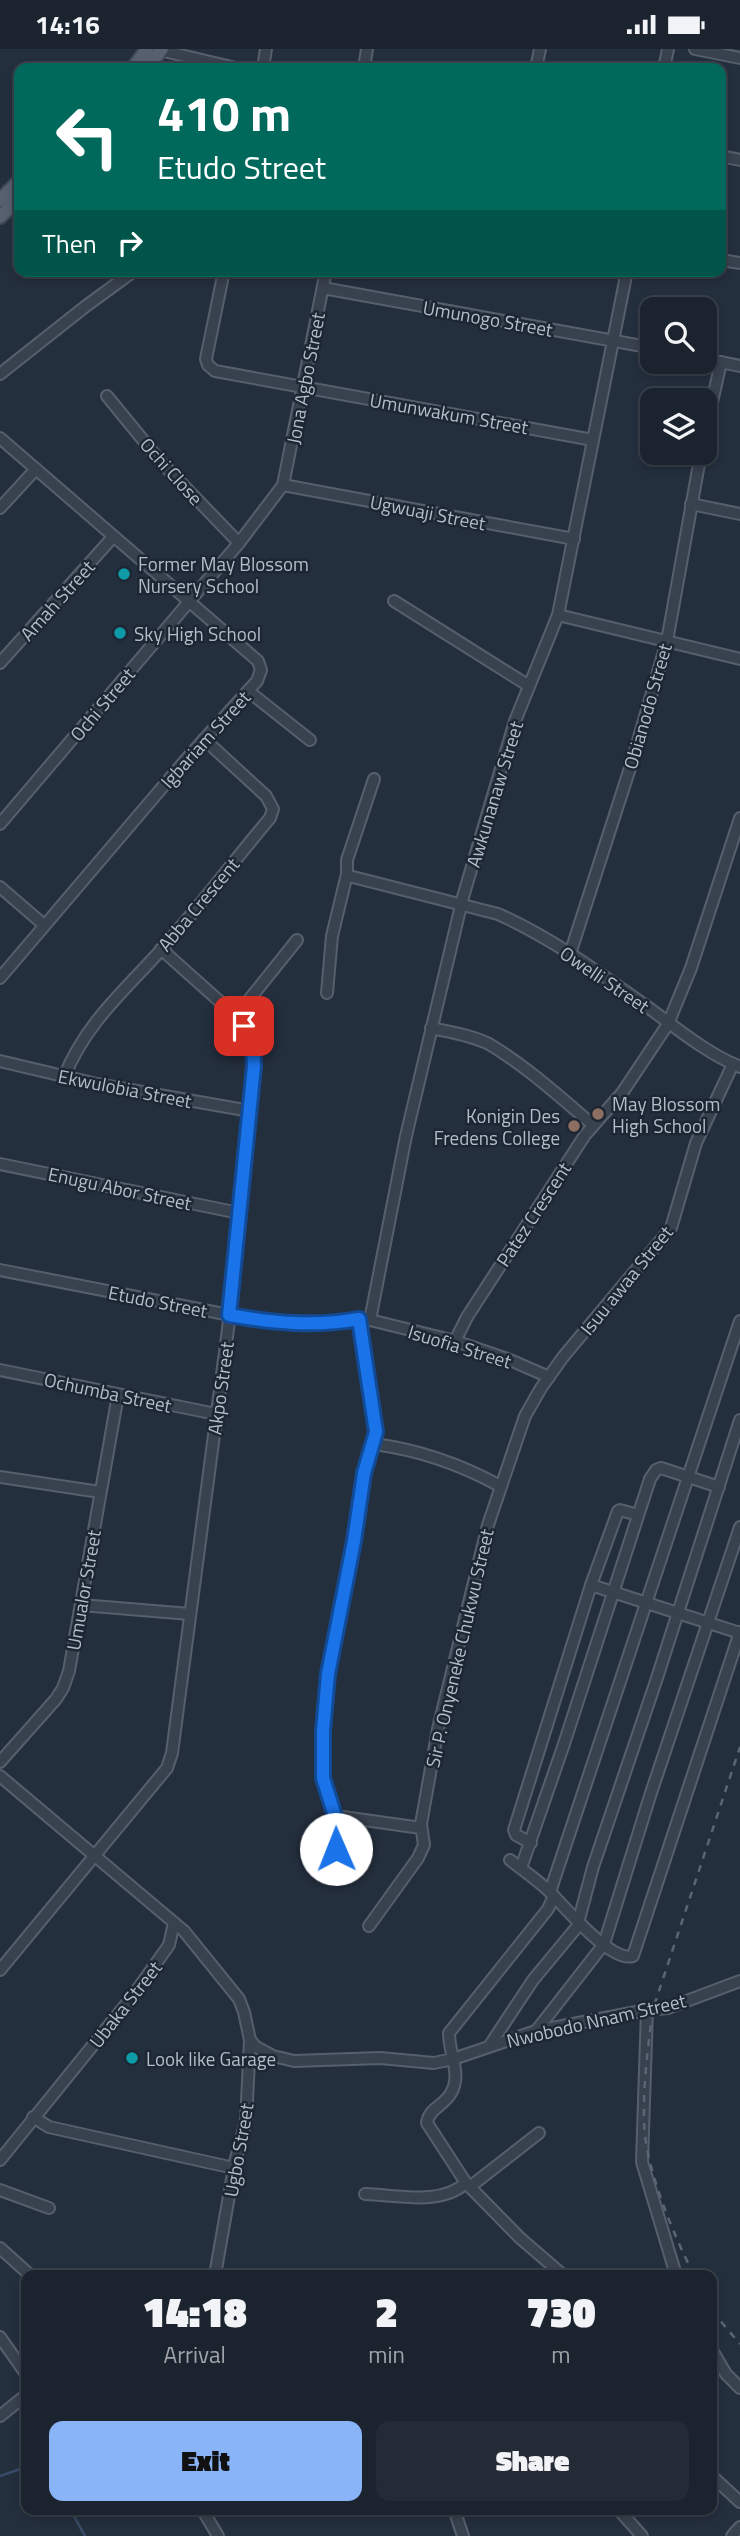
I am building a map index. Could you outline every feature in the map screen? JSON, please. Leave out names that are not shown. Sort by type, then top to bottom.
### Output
[{"type":"main road","points":[[139,63],[156,50]]},
{"type":"main road","points":[[0,200],[14,186]]},
{"type":"main road","points":[[0,217],[14,203]]},
{"type":"street","points":[[695,49],[740,58]]},
{"type":"street","points":[[156,50],[214,63]]},
{"type":"street","points":[[0,375],[126,277]]},
{"type":"street","name":"Umunwakum Street","points":[[223,277],[206,359],[215,371],[593,440]]},
{"type":"street","name":"Jona Agbo Street","points":[[283,485],[325,277]]},
{"type":"street","name":"Awkunanaw Street","points":[[374,1444],[376,1432],[364,1319],[430,1028],[463,904],[502,764],[529,686],[558,615],[626,277]]},
{"type":"street","name":"Umunogo Street","points":[[323,288],[640,345]]},
{"type":"street","points":[[717,361],[740,366]]},
{"type":"street","points":[[715,388],[721,362]]},
{"type":"street","name":"Ochi Close","points":[[107,395],[161,462],[239,543]]},
{"type":"street","name":"Igbariam Street","points":[[0,438],[258,661],[261,670],[257,681],[204,739],[0,978]]},
{"type":"street","name":"Obianodo Street","points":[[570,954],[631,765],[667,642],[699,465]]},
{"type":"street","points":[[0,508],[36,469]]},
{"type":"street","name":"Ugwuaji Street","points":[[283,485],[574,539]]},
{"type":"street","name":"Ochi Street","points":[[0,824],[239,543],[283,485]]},
{"type":"street","points":[[691,505],[740,514]]},
{"type":"street","name":"Amah Street","points":[[1,659],[74,583],[113,537]]},
{"type":"street","points":[[394,601],[529,686]]},
{"type":"street","points":[[558,615],[740,659]]},
{"type":"street","points":[[248,691],[310,740]]},
{"type":"street","name":"Abba Crescent","points":[[64,1077],[89,1028],[161,949],[270,818],[274,809],[266,796],[204,739]]},
{"type":"street","points":[[327,993],[332,936],[347,874],[347,860],[374,779]]},
{"type":"street","name":"Patez Crescent","points":[[455,1341],[474,1306],[593,1125],[622,1093],[668,1024],[691,968],[740,818]]},
{"type":"street","name":"Owelli Street","points":[[347,874],[463,904],[517,922],[570,954],[704,1050],[737,1065]]},
{"type":"street","points":[[0,887],[44,925]]},
{"type":"street","points":[[236,1016],[297,940]]},
{"type":"street","name":"Akpo Street","points":[[0,1970],[111,1838],[171,1760],[229,1315],[254,1066],[250,1035],[236,1016],[161,949]]},
{"type":"street","points":[[430,1028],[459,1034],[489,1045],[536,1078],[593,1125]]},
{"type":"street","name":"Ekwulobia Street","points":[[0,1061],[64,1077],[250,1111]]},
{"type":"street","name":"Isuu awaa Street","points":[[500,1486],[525,1416],[549,1377],[671,1229],[696,1143],[737,1065]]},
{"type":"street","name":"Enugu Abor Street","points":[[0,1164],[239,1213]]},
{"type":"street","name":"Etudo Street","points":[[0,1270],[229,1315],[289,1324],[364,1319]]},
{"type":"street","name":"Isuofia Street","points":[[364,1319],[455,1341],[549,1377]]},
{"type":"street","points":[[557,2270],[520,2238],[469,2184],[427,2123],[431,2111],[451,2094],[456,2075],[449,2038],[453,2027],[548,1909],[645,1604],[740,1321]]},
{"type":"street","name":"Ochumba Street","points":[[0,1370],[216,1414]]},
{"type":"street","name":"Umualor Street","points":[[0,1762],[63,1688],[69,1671],[118,1395]]},
{"type":"street","points":[[490,2045],[533,1980],[578,1923],[593,1867],[740,1420]]},
{"type":"street","points":[[336,1849],[339,1829],[323,1778],[323,1731],[328,1674],[354,1541],[364,1473],[374,1444],[405,1448],[442,1459],[468,1468],[500,1486]]},
{"type":"street","points":[[521,1868],[638,1515],[656,1470],[661,1468],[719,1487]]},
{"type":"street","points":[[0,1477],[100,1492]]},
{"type":"street","name":"Sir P. Onyeneke Chukwu Street","points":[[369,1926],[422,1851],[424,1841],[421,1828],[438,1729],[500,1486]]},
{"type":"street","points":[[531,1843],[516,1835],[514,1830],[591,1585],[618,1511],[638,1515]]},
{"type":"street","points":[[536,2031],[604,1944],[650,1796],[740,1527]]},
{"type":"street","points":[[510,1860],[552,1894],[578,1923],[604,1944],[624,1957],[633,1956],[740,1633],[591,1585]]},
{"type":"street","points":[[81,1605],[190,1614]]},
{"type":"street","points":[[0,1776],[174,1923]]},
{"type":"street","points":[[336,1816],[421,1828]]},
{"type":"street","name":"Ugbo Street","points":[[174,1923],[184,1931],[239,1999],[250,2040],[246,2122],[234,2168],[216,2270]]},
{"type":"street","name":"Ubaka Street","points":[[0,2159],[132,1997],[169,1945],[174,1923]]},
{"type":"street","name":"Nwobodo Nnam Street","points":[[250,2040],[256,2047],[273,2056],[294,2061],[380,2058],[434,2063],[536,2031],[668,2008],[740,1981]]},
{"type":"street","points":[[647,2010],[642,2162],[674,2270]]},
{"type":"street","points":[[33,2117],[48,2127],[234,2168]]},
{"type":"street","points":[[365,2194],[439,2197],[457,2191],[539,2133]]},
{"type":"street","points":[[0,2190],[49,2208]]},
{"type":"street","points":[[2,2254],[23,2270]]},
{"type":"street","points":[[0,2337],[21,2367]]},
{"type":"street","points":[[717,2359],[726,2374],[740,2388]]},
{"type":"street","points":[[0,2416],[21,2399]]},
{"type":"street","points":[[717,2481],[740,2502]]},
{"type":"street","points":[[206,2515],[218,2536]]},
{"type":"street","points":[[456,2515],[463,2536]]},
{"type":"street","points":[[623,2515],[642,2536]]},
{"type":"street","points":[[732,2536],[740,2528]]},
{"type":"waterway","points":[[0,2476],[21,2469]]},
{"type":"waterway","points":[[73,2515],[85,2536]]},
{"type":"railway","points":[[692,2270],[669,2220],[649,2159],[644,2122],[646,2065],[653,2009],[740,1747]]},
{"type":"railway","points":[[717,2317],[740,2344]]},
{"type":"place","name":"Former May Blossom Nursery School","points":[[124,574]]},
{"type":"place","name":"Sky High School","points":[[120,633]]},
{"type":"place","name":"May Blossom High School","points":[[598,1114]]},
{"type":"place","name":"Konigin Des Fredens College","points":[[574,1126]]},
{"type":"place","name":"Look like Garage","points":[[132,2058]]},
{"type":"route","points":[[244,1026],[250,1035],[255,1057],[229,1315],[289,1324],[359,1319],[376,1432],[364,1473],[354,1541],[328,1674],[323,1731],[323,1778],[339,1829],[336,1849]]}]
